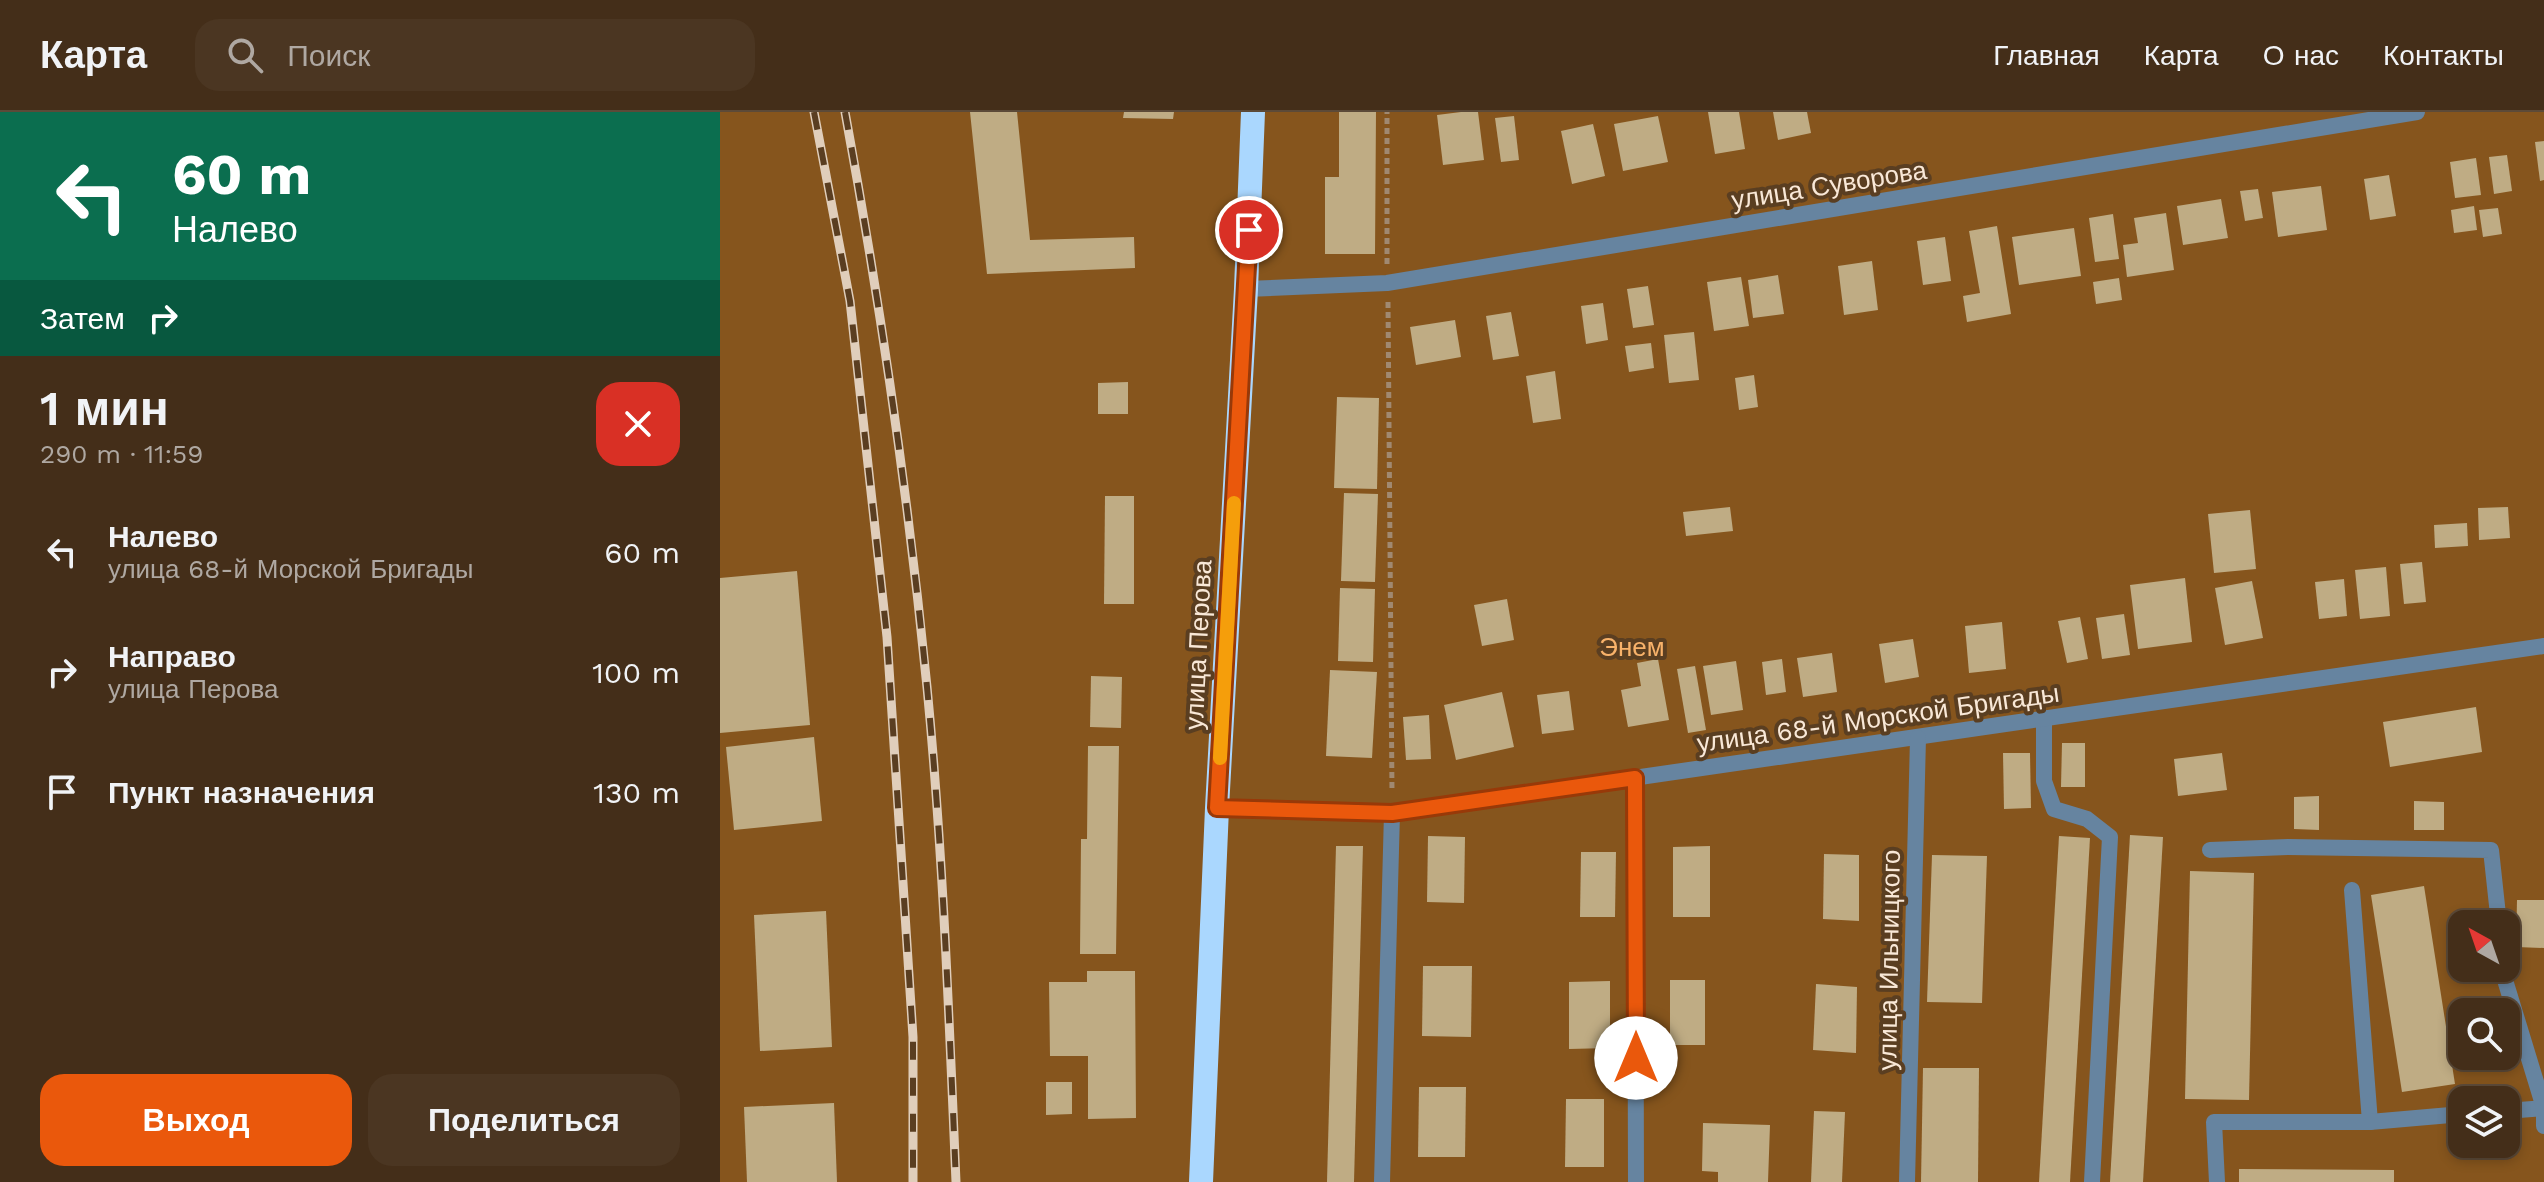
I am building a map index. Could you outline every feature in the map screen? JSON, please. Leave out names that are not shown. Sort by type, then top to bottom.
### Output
[{"type":"highway","name":"улица Перова","points":[[1201,1182],[1253,112]]},
{"type":"street","name":"улица Суворова","points":[[1246,289],[1387,283],[2417,112]]},
{"type":"street","name":"улица 68-й Морской Бригады","points":[[1217,808],[1392,813],[2544,646]]},
{"type":"street","points":[[2044,718],[2044,781],[2054,809],[2087,819],[2110,837],[2092,1182]]},
{"type":"street","name":"улица Ильницкого","points":[[1907,1182],[1918,738]]},
{"type":"street","points":[[1635,778],[1636,1182]]},
{"type":"street","points":[[1382,1182],[1392,813]]},
{"type":"street","points":[[2210,850],[2288,847],[2491,850],[2497,910]]},
{"type":"street","points":[[2352,890],[2370,1122]]},
{"type":"street","points":[[2506,982],[2544,1108],[2544,1126]]},
{"type":"street","points":[[2520,1110],[2544,1108]]},
{"type":"street","points":[[2217,1182],[2214,1122],[2370,1122],[2448,1115]]},
{"type":"path","points":[[1387,112],[1392,813]]},
{"type":"green space","name":"Энем","points":[[720,112],[2544,112],[2544,1182],[720,1182]]},
{"type":"building","points":[[970,112],[1017,112],[1030,240],[1134,237],[1135,268],[987,274]]},
{"type":"building","points":[[1124,112],[1174,112],[1173,119],[1123,118]]},
{"type":"building","points":[[1339,112],[1376,112],[1375,254],[1325,254],[1325,177],[1339,177]]},
{"type":"building","points":[[1478,112],[1484,160],[1443,165],[1437,115]]},
{"type":"building","points":[[1708,112],[1739,112],[1745,149],[1715,154]]},
{"type":"building","points":[[1773,112],[1807,112],[1811,133],[1778,140]]},
{"type":"building","points":[[1514,116],[1519,160],[1501,162],[1495,118]]},
{"type":"building","points":[[1658,116],[1668,162],[1623,171],[1614,124]]},
{"type":"building","points":[[1593,124],[1605,176],[1572,184],[1561,131]]},
{"type":"building","points":[[2544,141],[2544,180],[2540,181],[2535,142]]},
{"type":"building","points":[[2507,155],[2512,191],[2494,194],[2489,157]]},
{"type":"building","points":[[2476,158],[2481,195],[2455,198],[2450,162]]},
{"type":"building","points":[[2389,175],[2396,216],[2370,220],[2364,179]]},
{"type":"building","points":[[2321,186],[2327,230],[2278,237],[2272,192]]},
{"type":"building","points":[[2258,189],[2263,218],[2245,221],[2240,191]]},
{"type":"building","points":[[2221,199],[2228,238],[2183,245],[2177,206]]},
{"type":"building","points":[[2474,206],[2477,230],[2454,233],[2451,210]]},
{"type":"building","points":[[2498,208],[2502,234],[2483,237],[2479,210]]},
{"type":"building","points":[[2166,213],[2174,270],[2127,277],[2123,245],[2138,243],[2134,218]]},
{"type":"building","points":[[2113,214],[2119,259],[2095,262],[2089,218]]},
{"type":"building","points":[[1997,226],[2011,314],[1967,322],[1963,296],[1980,293],[1969,231]]},
{"type":"building","points":[[2074,228],[2081,276],[2019,285],[2012,237]]},
{"type":"building","points":[[1945,237],[1951,281],[1923,285],[1917,241]]},
{"type":"building","points":[[1872,261],[1878,310],[1844,315],[1838,266]]},
{"type":"building","points":[[1778,275],[1784,314],[1753,318],[1748,280]]},
{"type":"building","points":[[1741,277],[1749,326],[1714,331],[1707,282]]},
{"type":"building","points":[[2119,278],[2122,300],[2096,304],[2093,282]]},
{"type":"building","points":[[1648,286],[1654,325],[1633,328],[1627,289]]},
{"type":"building","points":[[1603,303],[1608,340],[1586,344],[1581,306]]},
{"type":"building","points":[[1511,312],[1519,356],[1493,360],[1486,316]]},
{"type":"building","points":[[1455,320],[1461,357],[1416,365],[1410,327]]},
{"type":"building","points":[[1694,332],[1699,380],[1669,383],[1664,335]]},
{"type":"building","points":[[1651,343],[1654,368],[1629,372],[1625,346]]},
{"type":"building","points":[[1555,371],[1561,419],[1533,423],[1526,376]]},
{"type":"building","points":[[1754,375],[1758,407],[1739,410],[1735,378]]},
{"type":"building","points":[[1128,382],[1128,414],[1098,414],[1098,383]]},
{"type":"building","points":[[1337,397],[1379,398],[1377,489],[1334,488]]},
{"type":"building","points":[[1344,493],[1378,494],[1375,582],[1341,581]]},
{"type":"building","points":[[1105,496],[1134,496],[1134,604],[1104,604]]},
{"type":"building","points":[[1730,507],[1733,531],[1686,536],[1683,512]]},
{"type":"building","points":[[2508,507],[2510,538],[2479,540],[2478,508]]},
{"type":"building","points":[[2250,510],[2256,569],[2214,573],[2208,514]]},
{"type":"building","points":[[2467,523],[2468,546],[2435,548],[2434,525]]},
{"type":"building","points":[[2422,562],[2426,602],[2404,604],[2400,564]]},
{"type":"building","points":[[2386,567],[2390,616],[2360,619],[2355,570]]},
{"type":"building","points":[[797,571],[810,725],[720,733],[720,578]]},
{"type":"building","points":[[2185,578],[2192,642],[2138,649],[2130,585]]},
{"type":"building","points":[[2344,579],[2347,616],[2319,619],[2315,582]]},
{"type":"building","points":[[2252,581],[2263,638],[2225,645],[2215,588]]},
{"type":"building","points":[[1340,588],[1375,589],[1373,662],[1338,661]]},
{"type":"building","points":[[1507,599],[1514,640],[1482,646],[1474,605]]},
{"type":"building","points":[[2124,614],[2130,655],[2102,659],[2096,618]]},
{"type":"building","points":[[2080,617],[2088,659],[2067,663],[2058,621]]},
{"type":"building","points":[[2002,622],[2006,669],[1969,673],[1965,626]]},
{"type":"building","points":[[1913,639],[1919,677],[1885,683],[1879,644]]},
{"type":"building","points":[[1832,653],[1837,692],[1803,697],[1797,658]]},
{"type":"building","points":[[1658,659],[1669,720],[1628,727],[1621,690],[1641,686],[1637,663]]},
{"type":"building","points":[[1782,659],[1786,692],[1766,695],[1762,662]]},
{"type":"building","points":[[1736,661],[1743,710],[1711,715],[1703,666]]},
{"type":"building","points":[[1695,666],[1706,730],[1688,733],[1677,669]]},
{"type":"building","points":[[1330,670],[1377,672],[1372,758],[1326,756]]},
{"type":"building","points":[[1091,676],[1122,677],[1121,728],[1090,727]]},
{"type":"building","points":[[1569,691],[1574,730],[1542,734],[1537,695]]},
{"type":"building","points":[[1502,692],[1514,747],[1456,760],[1444,705]]},
{"type":"building","points":[[2476,707],[2482,752],[2390,767],[2383,722]]},
{"type":"building","points":[[1429,715],[1431,759],[1406,760],[1403,717]]},
{"type":"building","points":[[814,737],[822,821],[734,830],[726,747]]},
{"type":"building","points":[[2062,743],[2085,743],[2085,787],[2061,787]]},
{"type":"building","points":[[1088,746],[1119,746],[1116,954],[1080,954],[1081,839],[1087,839]]},
{"type":"building","points":[[2003,753],[2030,753],[2031,808],[2004,809]]},
{"type":"building","points":[[2222,753],[2227,790],[2178,796],[2174,759]]},
{"type":"building","points":[[2319,796],[2319,830],[2294,829],[2294,797]]},
{"type":"building","points":[[2414,801],[2444,802],[2444,830],[2414,830]]},
{"type":"building","points":[[2130,835],[2163,837],[2143,1182],[2110,1182]]},
{"type":"building","points":[[1428,836],[1465,837],[1464,903],[1427,902]]},
{"type":"building","points":[[2059,836],[2090,838],[2070,1182],[2039,1182]]},
{"type":"building","points":[[1336,846],[1363,846],[1354,1182],[1327,1182]]},
{"type":"building","points":[[1710,846],[1710,917],[1673,917],[1673,847]]},
{"type":"building","points":[[1581,852],[1616,852],[1615,917],[1580,917]]},
{"type":"building","points":[[1824,854],[1859,855],[1859,921],[1823,919]]},
{"type":"building","points":[[1932,855],[1987,856],[1982,1003],[1927,1002]]},
{"type":"building","points":[[2190,871],[2254,873],[2249,1100],[2185,1099]]},
{"type":"building","points":[[2424,886],[2448,1039],[2448,1070],[2453,1070],[2455,1084],[2402,1092],[2371,895]]},
{"type":"building","points":[[2517,900],[2544,900],[2544,948],[2520,947],[2520,910],[2517,910]]},
{"type":"building","points":[[826,911],[832,1047],[760,1051],[754,915]]},
{"type":"building","points":[[1423,966],[1472,966],[1471,1037],[1422,1036]]},
{"type":"building","points":[[1087,971],[1135,971],[1136,1118],[1088,1119],[1088,1056],[1050,1056],[1049,982],[1087,982]]},
{"type":"building","points":[[1670,980],[1705,980],[1705,1045],[1670,1045]]},
{"type":"building","points":[[1610,981],[1610,1048],[1569,1049],[1569,982]]},
{"type":"building","points":[[1816,984],[1857,987],[1856,1053],[1813,1050]]},
{"type":"building","points":[[1923,1068],[1979,1068],[1978,1182],[1921,1182]]},
{"type":"building","points":[[1046,1082],[1072,1082],[1072,1114],[1046,1115]]},
{"type":"building","points":[[1419,1087],[1466,1087],[1465,1157],[1418,1157]]},
{"type":"building","points":[[1566,1099],[1604,1099],[1604,1167],[1565,1167]]},
{"type":"building","points":[[834,1103],[837,1182],[747,1182],[744,1107]]},
{"type":"building","points":[[1814,1111],[1845,1112],[1842,1182],[1811,1182]]},
{"type":"building","points":[[1703,1123],[1770,1125],[1768,1182],[1718,1182],[1718,1172],[1702,1171]]},
{"type":"building","points":[[2239,1169],[2394,1170],[2394,1182],[2239,1182]]},
{"type":"railway","points":[[814,112],[850,301],[887,637],[913,1037],[913,1182]]},
{"type":"railway","points":[[845,112],[892,398],[927,687],[941,873],[956,1182]]},
{"type":"slow traffic","points":[[1220,758],[1234,503]]},
{"type":"route","points":[[1249,230],[1217,808],[1392,813],[1635,778],[1636,1058]]}]
